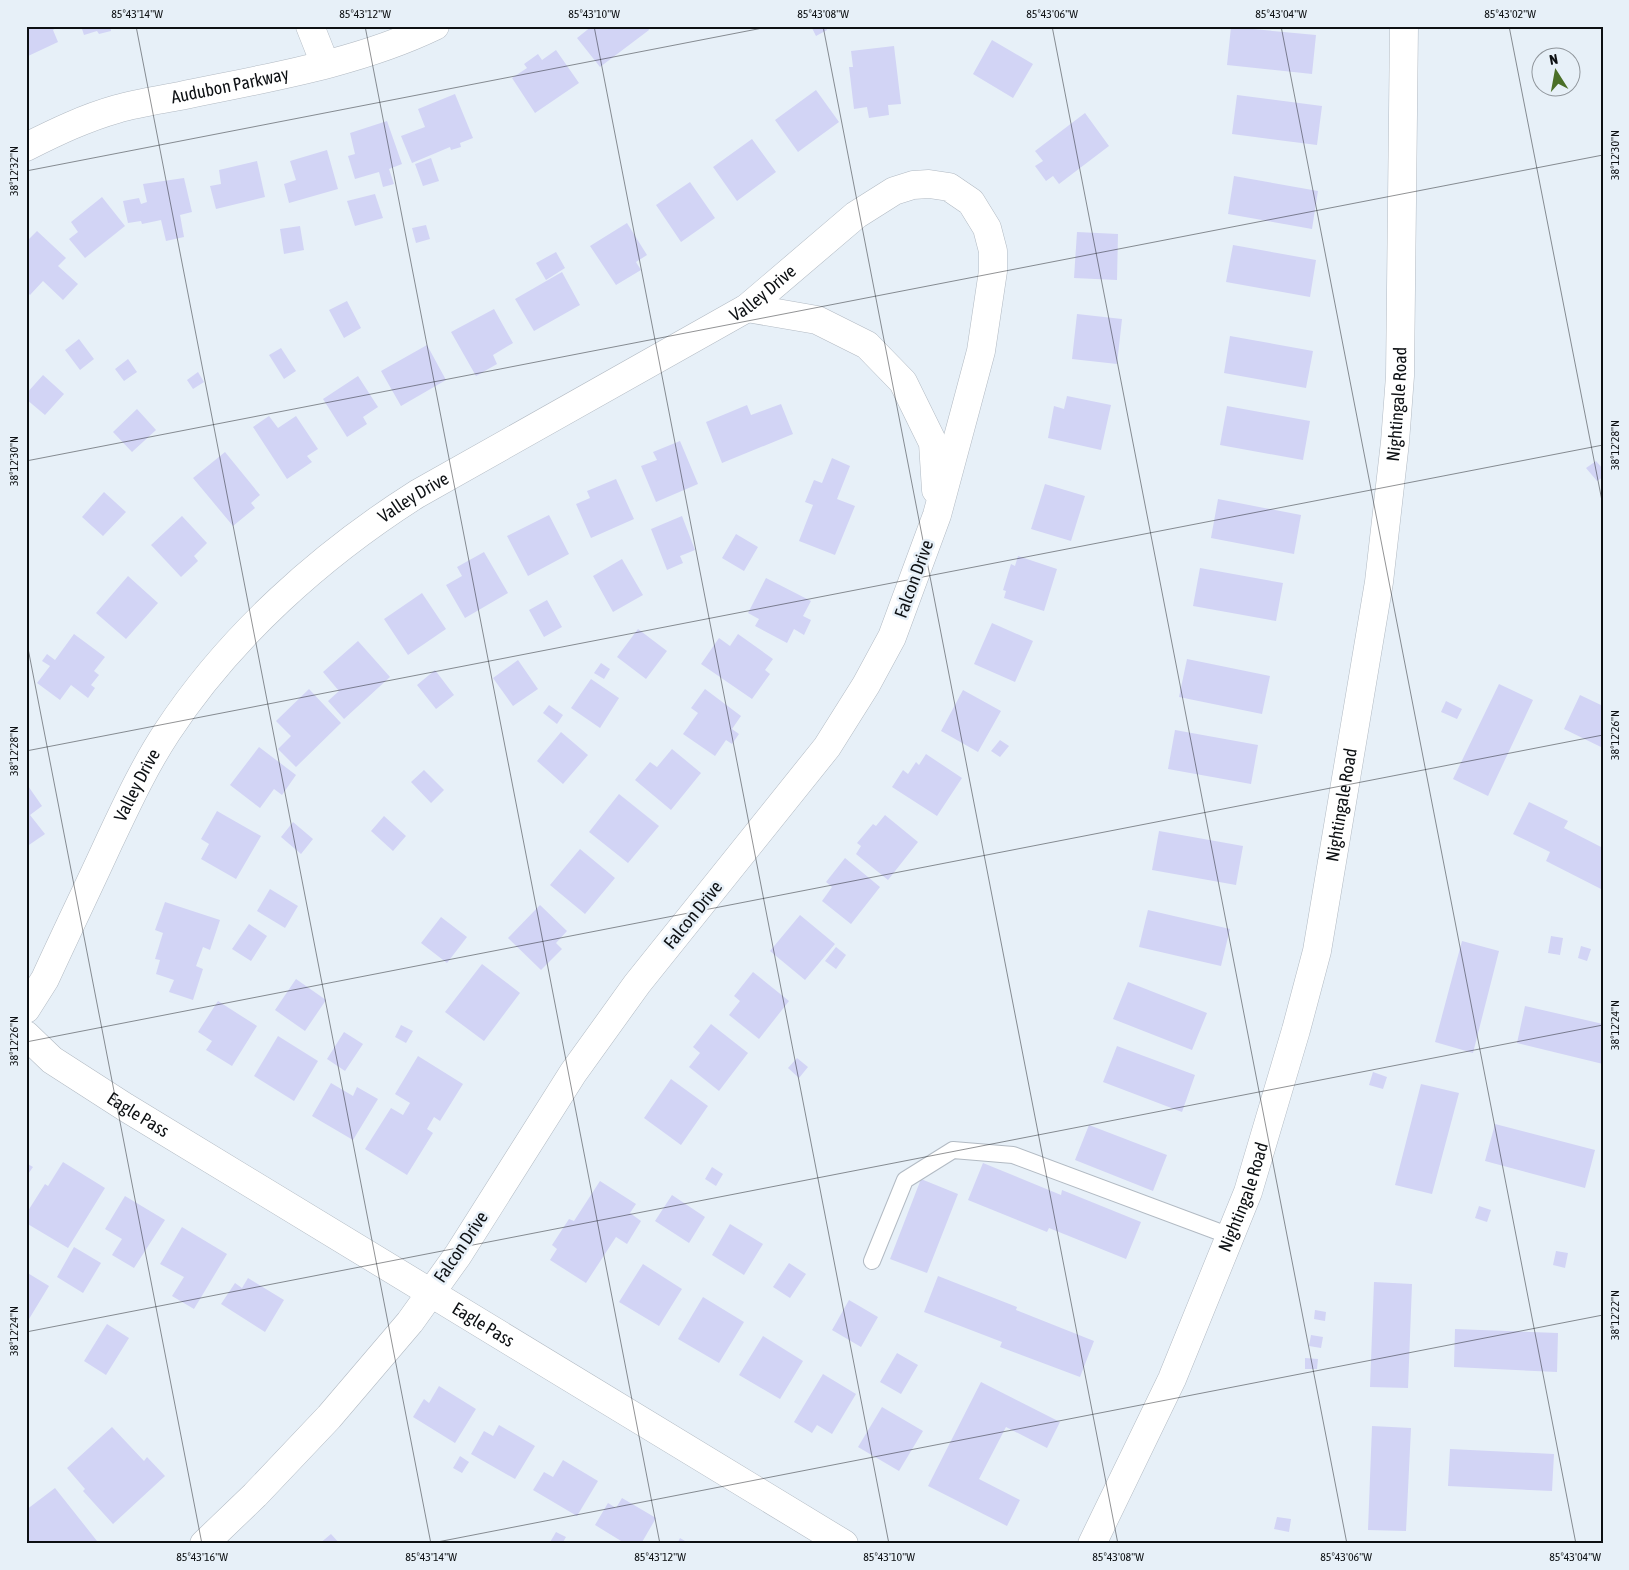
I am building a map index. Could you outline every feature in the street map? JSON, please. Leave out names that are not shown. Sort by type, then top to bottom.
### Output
[{"type":"street","points":[[310,26],[325,64]]},
{"type":"street","name":"Audubon Parkway","points":[[26,147],[68,126],[117,109],[325,64],[403,42],[435,26]]},
{"type":"street","name":"Nightingale Road","points":[[1092,1544],[1172,1379],[1248,1192],[1296,1030],[1316,951],[1330,881],[1379,582],[1400,376],[1404,26]]},
{"type":"street","name":"Valley Drive","points":[[26,1009],[45,978],[143,772],[193,693],[249,630],[320,564],[381,517],[417,494],[747,308],[856,215],[894,191],[929,184],[949,187],[971,202]]},
{"type":"street","name":"Falcon Drive","points":[[204,1544],[256,1495],[329,1417],[410,1322],[458,1255],[573,1073],[637,984],[827,747],[892,637],[937,515],[981,351],[993,271],[993,251],[987,228],[971,202]]},
{"type":"street","points":[[747,308],[817,320],[868,345],[903,382],[933,444],[937,515]]},
{"type":"street","name":"Eagle Pass","points":[[26,1035],[52,1060],[125,1107],[431,1291],[844,1544]]},
{"type":"lane","points":[[872,1261],[905,1180],[954,1150],[1013,1155],[1230,1236]]},
{"type":"building","points":[[26,26],[58,26],[53,30],[58,42],[26,57]]},
{"type":"building","points":[[81,26],[110,26],[111,31],[99,34],[97,31],[84,35]]},
{"type":"building","points":[[592,26],[647,26],[649,30],[600,67],[577,38]]},
{"type":"building","points":[[811,26],[826,26],[827,30],[816,36]]},
{"type":"building","points":[[1231,27],[1316,35],[1312,74],[1227,65]]},
{"type":"building","points":[[992,40],[1033,64],[1013,98],[973,74]]},
{"type":"building","points":[[894,46],[901,104],[888,105],[889,115],[869,118],[867,107],[854,109],[849,67],[853,67],[851,51]]},
{"type":"building","points":[[556,50],[579,83],[535,113],[512,78],[527,68],[524,64],[538,54],[542,60]]},
{"type":"building","points":[[816,90],[839,122],[798,152],[775,120]]},
{"type":"building","points":[[455,94],[473,138],[460,143],[461,147],[451,150],[450,147],[412,163],[401,136],[425,127],[418,109]]},
{"type":"building","points":[[1237,95],[1322,106],[1317,145],[1232,134]]},
{"type":"building","points":[[1085,113],[1109,146],[1059,184],[1053,176],[1046,181],[1035,166],[1043,161],[1035,151]]},
{"type":"building","points":[[387,121],[402,164],[389,169],[394,184],[383,187],[379,172],[355,179],[348,156],[355,154],[350,133]]},
{"type":"building","points":[[752,139],[776,172],[737,201],[713,167]]},
{"type":"building","points":[[327,150],[338,189],[289,203],[284,184],[296,180],[290,161]]},
{"type":"building","points":[[431,158],[439,181],[423,186],[415,164]]},
{"type":"building","points":[[257,161],[265,197],[216,209],[210,186],[221,184],[219,170]]},
{"type":"building","points":[[1234,176],[1318,191],[1312,229],[1228,214]]},
{"type":"building","points":[[184,178],[192,212],[180,215],[184,237],[166,241],[161,220],[142,224],[141,221],[128,223],[123,201],[139,198],[141,204],[147,202],[143,184]]},
{"type":"building","points":[[690,182],[715,218],[681,242],[656,205]]},
{"type":"building","points":[[375,194],[383,218],[355,226],[347,201]]},
{"type":"building","points":[[102,197],[125,226],[85,258],[69,239],[78,232],[71,222]]},
{"type":"building","points":[[627,223],[647,255],[636,262],[641,270],[616,285],[590,246]]},
{"type":"building","points":[[426,225],[430,239],[416,243],[412,228]]},
{"type":"building","points":[[300,226],[304,250],[284,254],[280,229]]},
{"type":"building","points":[[37,231],[66,258],[58,266],[78,284],[63,300],[43,281],[30,295],[26,291],[26,242]]},
{"type":"building","points":[[1077,232],[1118,234],[1117,280],[1074,278]]},
{"type":"building","points":[[1233,245],[1316,260],[1310,297],[1226,282]]},
{"type":"building","points":[[556,252],[565,268],[546,280],[536,263]]},
{"type":"building","points":[[562,272],[580,305],[534,331],[515,299]]},
{"type":"building","points":[[347,301],[361,328],[344,338],[329,310]]},
{"type":"building","points":[[494,309],[513,343],[493,355],[497,364],[476,376],[451,332]]},
{"type":"building","points":[[1077,314],[1122,319],[1117,364],[1072,359]]},
{"type":"building","points":[[1230,336],[1313,351],[1306,388],[1224,373]]},
{"type":"building","points":[[79,339],[94,359],[80,370],[65,350]]},
{"type":"building","points":[[427,345],[446,380],[401,406],[381,371]]},
{"type":"building","points":[[281,348],[296,371],[284,379],[269,355]]},
{"type":"building","points":[[128,359],[137,372],[124,381],[115,369]]},
{"type":"building","points":[[198,372],[204,382],[193,389],[187,380]]},
{"type":"building","points":[[43,375],[64,394],[45,415],[26,399],[26,394]]},
{"type":"building","points":[[358,376],[378,407],[363,417],[367,424],[347,437],[323,399]]},
{"type":"building","points":[[1067,396],[1111,405],[1101,450],[1048,438],[1054,406],[1064,409]]},
{"type":"building","points":[[781,404],[793,434],[722,463],[706,422],[747,405],[751,415]]},
{"type":"building","points":[[1227,406],[1310,421],[1303,460],[1220,445]]},
{"type":"building","points":[[137,409],[156,430],[132,452],[113,432]]},
{"type":"building","points":[[269,416],[278,428],[296,416],[318,449],[307,456],[312,462],[287,479],[253,427]]},
{"type":"building","points":[[680,441],[698,484],[656,502],[641,466],[657,460],[653,452]]},
{"type":"building","points":[[225,452],[260,495],[251,503],[255,508],[233,526],[193,478]]},
{"type":"building","points":[[832,458],[850,466],[837,499],[855,506],[835,555],[799,541],[813,505],[805,502],[814,480],[822,483]]},
{"type":"building","points":[[1596,461],[1603,469],[1603,477],[1597,481],[1586,468]]},
{"type":"building","points":[[616,479],[634,519],[591,538],[576,504],[590,498],[587,491]]},
{"type":"building","points":[[1045,484],[1085,496],[1071,541],[1031,529]]},
{"type":"building","points":[[104,492],[126,512],[103,536],[82,517]]},
{"type":"building","points":[[1218,499],[1301,515],[1294,554],[1211,538]]},
{"type":"building","points":[[549,515],[569,554],[528,576],[507,536]]},
{"type":"building","points":[[182,516],[207,543],[194,556],[198,561],[181,577],[151,545]]},
{"type":"building","points":[[682,516],[695,550],[680,556],[683,563],[667,570],[651,529]]},
{"type":"building","points":[[736,534],[758,547],[744,571],[722,558]]},
{"type":"building","points":[[484,552],[508,593],[465,618],[446,585],[462,576],[457,567]]},
{"type":"building","points":[[1018,556],[1057,569],[1044,611],[1004,598],[1006,591],[1003,590],[1011,564],[1015,566]]},
{"type":"building","points":[[622,559],[643,595],[613,612],[593,576]]},
{"type":"building","points":[[1200,568],[1283,583],[1276,621],[1193,606]]},
{"type":"building","points":[[128,576],[158,603],[126,639],[96,613]]},
{"type":"building","points":[[766,578],[811,601],[803,616],[811,620],[804,635],[794,629],[787,643],[755,626],[759,619],[748,613]]},
{"type":"building","points":[[422,593],[446,629],[408,655],[384,619]]},
{"type":"building","points":[[547,600],[562,627],[544,637],[529,610]]},
{"type":"building","points":[[992,623],[1033,641],[1015,682],[974,664]]},
{"type":"building","points":[[638,629],[667,651],[646,679],[617,657]]},
{"type":"building","points":[[74,634],[105,657],[94,671],[99,675],[91,685],[95,688],[88,698],[71,685],[60,700],[37,683],[50,666],[42,661],[47,654],[55,660]]},
{"type":"building","points":[[738,634],[773,659],[765,670],[770,674],[752,699],[701,664],[719,638],[730,646]]},
{"type":"building","points":[[358,641],[390,677],[344,719],[328,701],[339,691],[323,672]]},
{"type":"building","points":[[1187,659],[1270,676],[1262,714],[1179,697]]},
{"type":"building","points":[[518,660],[538,689],[513,706],[493,678]]},
{"type":"building","points":[[601,663],[610,669],[604,679],[594,673]]},
{"type":"building","points":[[435,670],[454,695],[436,709],[417,685]]},
{"type":"building","points":[[591,679],[619,698],[600,728],[571,708]]},
{"type":"building","points":[[1499,684],[1533,700],[1488,796],[1453,779]]},
{"type":"building","points":[[309,689],[341,723],[296,767],[278,749],[291,736],[276,721]]},
{"type":"building","points":[[705,689],[741,716],[732,729],[739,734],[732,744],[726,740],[715,756],[683,734],[698,713],[691,708]]},
{"type":"building","points":[[963,690],[1001,711],[978,752],[941,731]]},
{"type":"building","points":[[1580,695],[1603,706],[1603,748],[1564,729]]},
{"type":"building","points":[[1446,701],[1462,709],[1457,719],[1441,712]]},
{"type":"building","points":[[549,705],[563,715],[557,724],[543,713]]},
{"type":"building","points":[[1175,730],[1258,745],[1251,784],[1168,769]]},
{"type":"building","points":[[561,732],[588,755],[563,784],[537,761]]},
{"type":"building","points":[[1000,740],[1009,746],[1000,757],[991,751]]},
{"type":"building","points":[[259,747],[296,775],[282,795],[274,789],[260,808],[230,785]]},
{"type":"building","points":[[672,749],[701,773],[671,810],[635,780],[650,762],[657,767]]},
{"type":"building","points":[[926,754],[962,778],[937,816],[892,787],[903,770],[908,774],[916,762],[919,765]]},
{"type":"building","points":[[424,770],[444,790],[431,803],[411,782]]},
{"type":"building","points":[[26,783],[42,806],[30,815],[45,834],[26,847]]},
{"type":"building","points":[[619,794],[659,826],[628,863],[589,832]]},
{"type":"building","points":[[1529,802],[1568,821],[1564,828],[1603,848],[1603,890],[1546,861],[1550,852],[1513,834]]},
{"type":"building","points":[[217,811],[261,836],[236,879],[201,859],[209,844],[201,839]]},
{"type":"building","points":[[885,815],[918,842],[888,880],[856,854],[861,846],[857,843],[873,824],[876,826]]},
{"type":"building","points":[[384,816],[406,836],[393,851],[371,831]]},
{"type":"building","points":[[293,822],[313,839],[301,854],[281,837]]},
{"type":"building","points":[[1159,831],[1243,846],[1236,885],[1152,870]]},
{"type":"building","points":[[580,849],[615,878],[585,914],[550,885]]},
{"type":"building","points":[[845,858],[880,887],[851,924],[822,901],[832,887],[826,882]]},
{"type":"building","points":[[270,889],[298,906],[285,928],[257,911]]},
{"type":"building","points":[[165,902],[220,920],[210,950],[203,947],[196,966],[203,969],[193,1000],[169,992],[174,980],[156,974],[160,960],[155,959],[163,933],[155,930]]},
{"type":"building","points":[[540,905],[567,931],[556,943],[562,949],[541,970],[508,938]]},
{"type":"building","points":[[1148,910],[1230,929],[1221,966],[1139,947]]},
{"type":"building","points":[[800,915],[835,944],[805,980],[770,951]]},
{"type":"building","points":[[441,917],[467,937],[447,963],[421,943]]},
{"type":"building","points":[[249,924],[267,936],[251,961],[232,949]]},
{"type":"building","points":[[1551,936],[1563,938],[1560,955],[1548,953]]},
{"type":"building","points":[[1462,941],[1499,951],[1473,1053],[1435,1042]]},
{"type":"building","points":[[1581,946],[1591,949],[1587,961],[1578,958]]},
{"type":"building","points":[[836,947],[846,955],[836,969],[825,961]]},
{"type":"building","points":[[482,964],[520,993],[484,1041],[445,1012]]},
{"type":"building","points":[[753,972],[789,1001],[759,1039],[729,1015],[740,1001],[734,996]]},
{"type":"building","points":[[296,979],[326,1000],[305,1031],[275,1010]]},
{"type":"building","points":[[1128,982],[1207,1013],[1192,1050],[1113,1019]]},
{"type":"building","points":[[218,1001],[257,1026],[232,1066],[206,1050],[212,1041],[198,1032]]},
{"type":"building","points":[[1525,1006],[1603,1024],[1603,1064],[1517,1043]]},
{"type":"building","points":[[711,1024],[748,1053],[719,1091],[689,1067],[700,1053],[693,1047]]},
{"type":"building","points":[[401,1025],[413,1031],[406,1043],[395,1037]]},
{"type":"building","points":[[344,1032],[363,1044],[345,1071],[327,1059]]},
{"type":"building","points":[[278,1036],[318,1061],[294,1101],[254,1076]]},
{"type":"building","points":[[1117,1046],[1195,1075],[1182,1112],[1103,1082]]},
{"type":"building","points":[[418,1056],[463,1084],[440,1121],[434,1117],[427,1129],[433,1133],[407,1175],[365,1149],[391,1108],[403,1115],[410,1103],[395,1094]]},
{"type":"building","points":[[797,1058],[808,1067],[799,1078],[788,1068]]},
{"type":"building","points":[[1373,1072],[1387,1077],[1383,1089],[1369,1085]]},
{"type":"building","points":[[671,1079],[708,1106],[681,1145],[644,1118]]},
{"type":"building","points":[[331,1083],[353,1096],[357,1087],[378,1099],[353,1140],[312,1116]]},
{"type":"building","points":[[1421,1084],[1459,1093],[1432,1194],[1395,1185]]},
{"type":"building","points":[[1495,1124],[1595,1150],[1585,1188],[1485,1161]]},
{"type":"building","points":[[1089,1125],[1167,1155],[1153,1191],[1075,1160]]},
{"type":"building","points":[[63,1162],[105,1188],[68,1248],[26,1223],[26,1214],[45,1184],[48,1186]]},
{"type":"building","points":[[26,1163],[33,1167],[26,1177]]},
{"type":"building","points":[[983,1163],[1061,1195],[1062,1190],[1141,1222],[1126,1259],[1049,1228],[1047,1232],[968,1200]]},
{"type":"building","points":[[712,1167],[723,1174],[716,1186],[705,1179]]},
{"type":"building","points":[[921,1179],[958,1194],[927,1273],[890,1259]]},
{"type":"building","points":[[600,1181],[636,1204],[630,1213],[641,1221],[627,1244],[616,1237],[586,1283],[550,1260],[557,1249],[552,1245],[569,1219],[574,1221]]},
{"type":"building","points":[[672,1195],[705,1217],[689,1243],[655,1221]]},
{"type":"building","points":[[125,1196],[165,1220],[134,1268],[112,1255],[122,1239],[105,1229]]},
{"type":"building","points":[[1479,1206],[1491,1210],[1487,1222],[1475,1218]]},
{"type":"building","points":[[730,1224],[763,1244],[744,1275],[712,1255]]},
{"type":"building","points":[[182,1227],[227,1254],[194,1309],[172,1296],[184,1277],[160,1264]]},
{"type":"building","points":[[74,1247],[101,1263],[83,1293],[57,1277]]},
{"type":"building","points":[[1556,1251],[1568,1253],[1565,1268],[1553,1265]]},
{"type":"building","points":[[789,1263],[806,1274],[790,1298],[773,1287]]},
{"type":"building","points":[[643,1264],[682,1289],[659,1326],[619,1302]]},
{"type":"building","points":[[26,1272],[49,1286],[26,1324]]},
{"type":"building","points":[[938,1276],[1017,1307],[1016,1310],[1094,1341],[1080,1377],[1000,1347],[1002,1342],[924,1312]]},
{"type":"building","points":[[248,1278],[284,1300],[265,1332],[221,1304],[235,1283],[242,1288]]},
{"type":"building","points":[[1374,1282],[1412,1284],[1408,1388],[1370,1387]]},
{"type":"building","points":[[703,1297],[744,1322],[719,1363],[678,1339]]},
{"type":"building","points":[[849,1300],[878,1317],[861,1347],[832,1330]]},
{"type":"building","points":[[1315,1310],[1326,1312],[1325,1321],[1314,1319]]},
{"type":"building","points":[[107,1324],[129,1338],[106,1375],[84,1361]]},
{"type":"building","points":[[1455,1329],[1558,1333],[1557,1372],[1454,1367]]},
{"type":"building","points":[[1311,1335],[1323,1337],[1321,1348],[1309,1346]]},
{"type":"building","points":[[763,1336],[803,1361],[780,1399],[739,1375]]},
{"type":"building","points":[[897,1353],[918,1365],[901,1394],[880,1382]]},
{"type":"building","points":[[1305,1358],[1318,1359],[1317,1369],[1305,1369]]},
{"type":"building","points":[[823,1374],[856,1394],[832,1434],[817,1425],[812,1433],[794,1422]]},
{"type":"building","points":[[981,1382],[1060,1422],[1047,1448],[1006,1427],[979,1479],[1020,1500],[1007,1526],[928,1486]]},
{"type":"building","points":[[439,1386],[476,1409],[455,1443],[413,1417],[424,1399],[429,1403]]},
{"type":"building","points":[[882,1407],[923,1431],[899,1471],[858,1447]]},
{"type":"building","points":[[499,1425],[535,1446],[515,1479],[471,1454],[484,1431],[493,1436]]},
{"type":"building","points":[[1372,1426],[1411,1428],[1406,1531],[1368,1530]]},
{"type":"building","points":[[112,1427],[144,1461],[147,1457],[165,1476],[113,1524],[83,1491],[85,1489],[67,1468]]},
{"type":"building","points":[[1450,1449],[1554,1454],[1552,1491],[1448,1486]]},
{"type":"building","points":[[460,1456],[469,1462],[462,1473],[453,1468]]},
{"type":"building","points":[[563,1460],[598,1481],[577,1516],[533,1490],[544,1472],[553,1477]]},
{"type":"building","points":[[55,1488],[97,1541],[93,1544],[26,1544],[26,1510]]},
{"type":"building","points":[[622,1498],[656,1518],[641,1544],[626,1544],[595,1525],[608,1503],[616,1508]]},
{"type":"building","points":[[1277,1517],[1291,1519],[1289,1532],[1274,1529]]},
{"type":"building","points":[[556,1532],[566,1537],[562,1544],[549,1544]]},
{"type":"building","points":[[331,1534],[340,1544],[319,1544]]},
{"type":"building","points":[[680,1538],[690,1544],[677,1544]]}]
